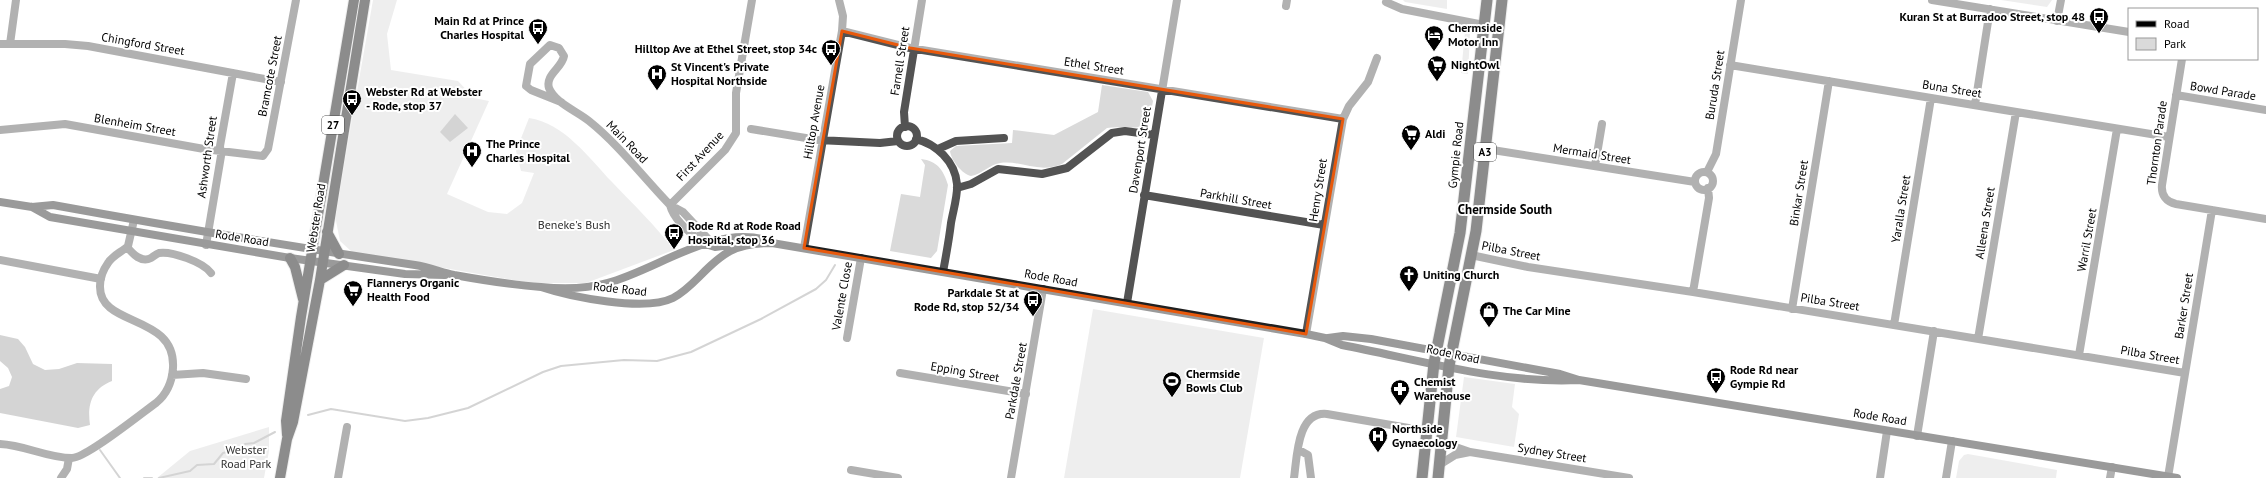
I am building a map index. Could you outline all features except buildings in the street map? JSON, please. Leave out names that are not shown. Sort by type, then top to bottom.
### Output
[{"type":"highway","name":"Gympie Road","points":[[1422,478],[1434,363],[1460,233],[1487,0]]},
{"type":"highway","name":"A3","points":[[1438,478],[1449,366],[1471,255],[1486,149],[1502,0]]},
{"type":"main road","name":"Webster Road","points":[[287,439],[286,421],[304,301],[354,0]]},
{"type":"main road","name":"Webster Road","points":[[280,478],[287,439],[294,422],[320,280],[364,0]]},
{"type":"main road","name":"Rode Road","points":[[0,202],[32,207],[53,205],[208,233],[323,257],[344,265],[404,274],[452,274]]},
{"type":"main road","name":"Rode Road","points":[[32,207],[50,217],[206,245],[290,258],[312,255]]},
{"type":"main road","points":[[327,232],[339,254]]},
{"type":"main road","name":"Rode Road","points":[[323,257],[339,254],[428,267],[452,274],[541,287],[578,288],[607,283],[687,251],[732,237],[745,236],[772,243],[1306,334],[1325,338],[1342,345],[1530,380],[1579,380]]},
{"type":"main road","name":"Rode Road","points":[[541,287],[562,294],[650,304],[672,299],[689,288],[724,253],[750,244],[772,243]]},
{"type":"main road","points":[[703,273],[711,258],[709,245],[750,244]]},
{"type":"main road","points":[[290,258],[295,267],[304,301]]},
{"type":"main road","points":[[320,280],[344,265]]},
{"type":"main road","name":"Rode Road","points":[[1325,338],[1343,336],[1371,339],[1560,374],[1579,380],[2177,478]]},
{"type":"street","points":[[10,44],[16,0]]},
{"type":"street","name":"Bramcote Street","points":[[265,155],[268,149],[296,0]]},
{"type":"street","name":"First Avenue","points":[[670,205],[725,150],[736,133],[736,93],[752,0]]},
{"type":"street","name":"Hilltop Avenue","points":[[804,248],[842,31],[843,16],[839,0]]},
{"type":"street","name":"Farnell Street","points":[[905,127],[904,112],[922,0]]},
{"type":"street","name":"Davenport Street","points":[[1127,303],[1177,0]]},
{"type":"street","name":"Buruda Street","points":[[1707,172],[1715,157],[1741,0]]},
{"type":"street","points":[[1932,0],[2128,32]]},
{"type":"street","points":[[2057,21],[2061,0]]},
{"type":"street","points":[[1386,2],[1402,9],[1484,25]]},
{"type":"street","points":[[1975,105],[1990,9]]},
{"type":"street","name":"Ethel Street","points":[[842,31],[914,48],[1343,119]]},
{"type":"street","name":"Chingford Street","points":[[0,44],[76,44],[281,82]]},
{"type":"street","name":"Main Road","points":[[561,102],[531,90],[526,86],[530,64],[550,45],[558,46],[564,54],[562,62],[551,75],[549,84],[552,92],[561,102],[599,129],[670,205],[683,212],[709,245]]},
{"type":"street","name":"Henry Street","points":[[1306,334],[1343,119],[1349,106],[1368,82],[1377,58]]},
{"type":"street","name":"Thornton Parade","points":[[2182,60],[2162,185],[2164,197],[2172,203],[2266,219]]},
{"type":"street","name":"Buna Street","points":[[1730,65],[2169,137]]},
{"type":"street","name":"Ashworth Street","points":[[206,245],[233,73]]},
{"type":"street","name":"Binkar Street","points":[[1792,309],[1829,81]]},
{"type":"street","name":"Bowd Parade","points":[[2176,95],[2266,110]]},
{"type":"street","name":"Yaralla Street","points":[[1894,325],[1931,98]]},
{"type":"street","name":"Alleena Street","points":[[1978,339],[2016,112]]},
{"type":"street","name":"Blenheim Street","points":[[0,130],[65,124],[220,151],[257,156],[265,155]]},
{"type":"street","points":[[1595,166],[1602,124]]},
{"type":"street","points":[[898,141],[898,132],[905,127],[914,130],[916,139]]},
{"type":"street","points":[[751,129],[822,140],[880,143],[898,141],[903,145],[909,146],[916,139]]},
{"type":"street","name":"Warril Street","points":[[2079,355],[2117,129]]},
{"type":"street","points":[[957,188],[971,184],[998,169],[1042,174],[1066,168],[1112,133],[1125,131],[1154,135]]},
{"type":"street","points":[[938,148],[956,140],[1004,138]]},
{"type":"street","points":[[916,139],[931,143],[938,148],[953,169],[957,188],[943,272]]},
{"type":"street","name":"Mermaid Street","points":[[1486,149],[1695,182]]},
{"type":"street","points":[[1707,172],[1712,179],[1712,184],[1708,188],[1700,188],[1695,182],[1698,174],[1707,172]]},
{"type":"street","points":[[1693,292],[1709,198],[1708,188]]},
{"type":"street","name":"Parkhill Street","points":[[1144,195],[1324,226]]},
{"type":"street","name":"Main Road","points":[[670,205],[673,214],[689,232],[709,245]]},
{"type":"street","name":"Barker Street","points":[[2168,476],[2212,210]]},
{"type":"street","points":[[0,444],[16,446],[42,454],[69,458],[78,457],[85,454],[161,399],[168,389],[172,375],[173,360],[164,340],[150,327],[110,309],[102,297],[101,279],[108,263],[127,247],[134,220]]},
{"type":"street","points":[[687,251],[691,241],[689,232]]},
{"type":"street","points":[[127,247],[136,257],[142,259],[149,258],[160,253],[195,260],[207,267],[211,273]]},
{"type":"street","name":"Pilba Street","points":[[1471,255],[1528,267],[1693,292],[2185,373]]},
{"type":"street","name":"Valente Close","points":[[847,338],[861,258]]},
{"type":"street","points":[[0,260],[101,279]]},
{"type":"street","name":"Parkdale Street","points":[[1011,478],[1043,289]]},
{"type":"street","points":[[1917,436],[1934,331]]},
{"type":"street","points":[[172,375],[203,373],[246,379]]},
{"type":"street","name":"Epping Street","points":[[900,373],[1026,394]]},
{"type":"street","points":[[1294,478],[1305,424],[1311,417],[1327,414],[1426,431]]},
{"type":"street","points":[[338,478],[347,427]]},
{"type":"street","points":[[1880,478],[1887,431]]},
{"type":"street","points":[[1946,478],[1952,441]]},
{"type":"street","name":"Sydney Street","points":[[1441,442],[1470,452],[1630,478]]},
{"type":"street","points":[[1299,450],[1308,455],[1312,478]]},
{"type":"street","name":"Sydney Street","points":[[1439,465],[1452,457],[1470,452]]},
{"type":"street","points":[[61,478],[67,468],[69,458]]},
{"type":"street","points":[[2110,478],[2112,467]]},
{"type":"street","points":[[851,470],[898,478]]},
{"type":"highlighted area","points":[[842,31],[910,48],[1343,119],[1306,334],[804,248]]},
{"type":"green space","name":"Beneke's Bush","points":[[373,0],[397,0],[387,34],[391,70],[458,81],[474,98],[489,101],[447,194],[488,212],[507,214],[522,203],[534,173],[521,171],[516,151],[529,118],[542,121],[565,134],[575,143],[652,223],[674,250],[586,283],[530,283],[352,252],[340,241],[335,216]]},
{"type":"green space","points":[[1403,0],[1447,0],[1447,9],[1405,2]]},
{"type":"green space","points":[[2001,0],[2052,0],[2047,7]]},
{"type":"green space","points":[[1465,32],[1470,34],[1468,74],[1461,73]]},
{"type":"green space","points":[[1102,85],[1148,92],[1153,101],[1149,122],[1135,128],[1107,128],[1062,164],[1053,167],[1045,168],[1016,163],[1000,163],[971,176],[964,173],[952,158],[950,151],[956,146],[1012,143],[1013,130],[1054,135],[1098,112]]},
{"type":"green space","points":[[921,159],[927,160],[939,167],[944,174],[948,185],[937,251],[931,258],[890,251],[901,194],[920,197],[925,165]]},
{"type":"green space","points":[[1093,309],[1264,338],[1240,478],[1064,478]]},
{"type":"green space","points":[[1464,377],[1515,384],[1512,407],[1519,414],[1514,447],[1456,437]]},
{"type":"green space","name":"Webster Road Park","points":[[269,427],[269,451],[264,478],[157,478],[190,451]]},
{"type":"green space","points":[[1968,454],[2057,470],[2056,478],[1956,478],[1959,461],[1964,455]]},
{"type":"shaded area","points":[[455,114],[468,128],[450,142],[440,132]]},
{"type":"shaded area","points":[[0,335],[18,339],[25,347],[33,364],[45,370],[59,369],[77,363],[112,364],[112,381],[100,388],[92,398],[89,410],[90,425],[78,428],[0,413],[0,389],[9,386],[12,377],[8,368],[0,361]]},
{"type":"waterway","points":[[308,415],[331,409],[405,421],[428,418],[468,408],[543,372],[561,366],[624,360],[657,361],[691,352],[761,319],[816,289],[826,280],[835,265]]},
{"type":"waterway","points":[[159,478],[190,471],[197,465],[214,464],[223,453],[235,450],[245,444],[254,443],[275,432]]},
{"type":"waterway","points":[[100,450],[120,478]]},
{"type":"waterway","points":[[144,478],[152,478]]},
{"type":"place","name":"Kuran St at Burradoo Street, stop 48","points":[[2099,34]]},
{"type":"place","name":"Main Rd at Prince Charles Hospital","points":[[538,45]]},
{"type":"place","name":"Chermside Motor Inn","points":[[1434,52]]},
{"type":"place","name":"Hilltop Ave at Ethel Street, stop 34c","points":[[831,66]]},
{"type":"place","name":"NightOwl","points":[[1437,82]]},
{"type":"place","name":"St Vincent's Private Hospital Northside","points":[[657,91]]},
{"type":"place","name":"Webster Rd at Webster - Rode, stop 37","points":[[352,116]]},
{"type":"place","name":"Aldi","points":[[1411,151]]},
{"type":"place","name":"The Prince Charles Hospital","points":[[472,168]]},
{"type":"place","name":"Rode Rd at Rode Road Hospital, stop 36","points":[[674,250]]},
{"type":"place","name":"Uniting Church","points":[[1409,292]]},
{"type":"place","name":"Flannerys Organic Health Food","points":[[353,307]]},
{"type":"place","name":"Parkdale St at Rode Rd, stop 52/34","points":[[1033,317]]},
{"type":"place","name":"The Car Mine","points":[[1489,328]]},
{"type":"place","name":"Rode Rd near Gympie Rd","points":[[1716,394]]},
{"type":"place","name":"Chermside Bowls Club","points":[[1172,398]]},
{"type":"place","name":"Chemist Warehouse","points":[[1400,406]]},
{"type":"place","name":"Northside Gynaecology","points":[[1378,453]]},
{"type":"district","name":"Chermside South","points":[[1505,209]]}]
